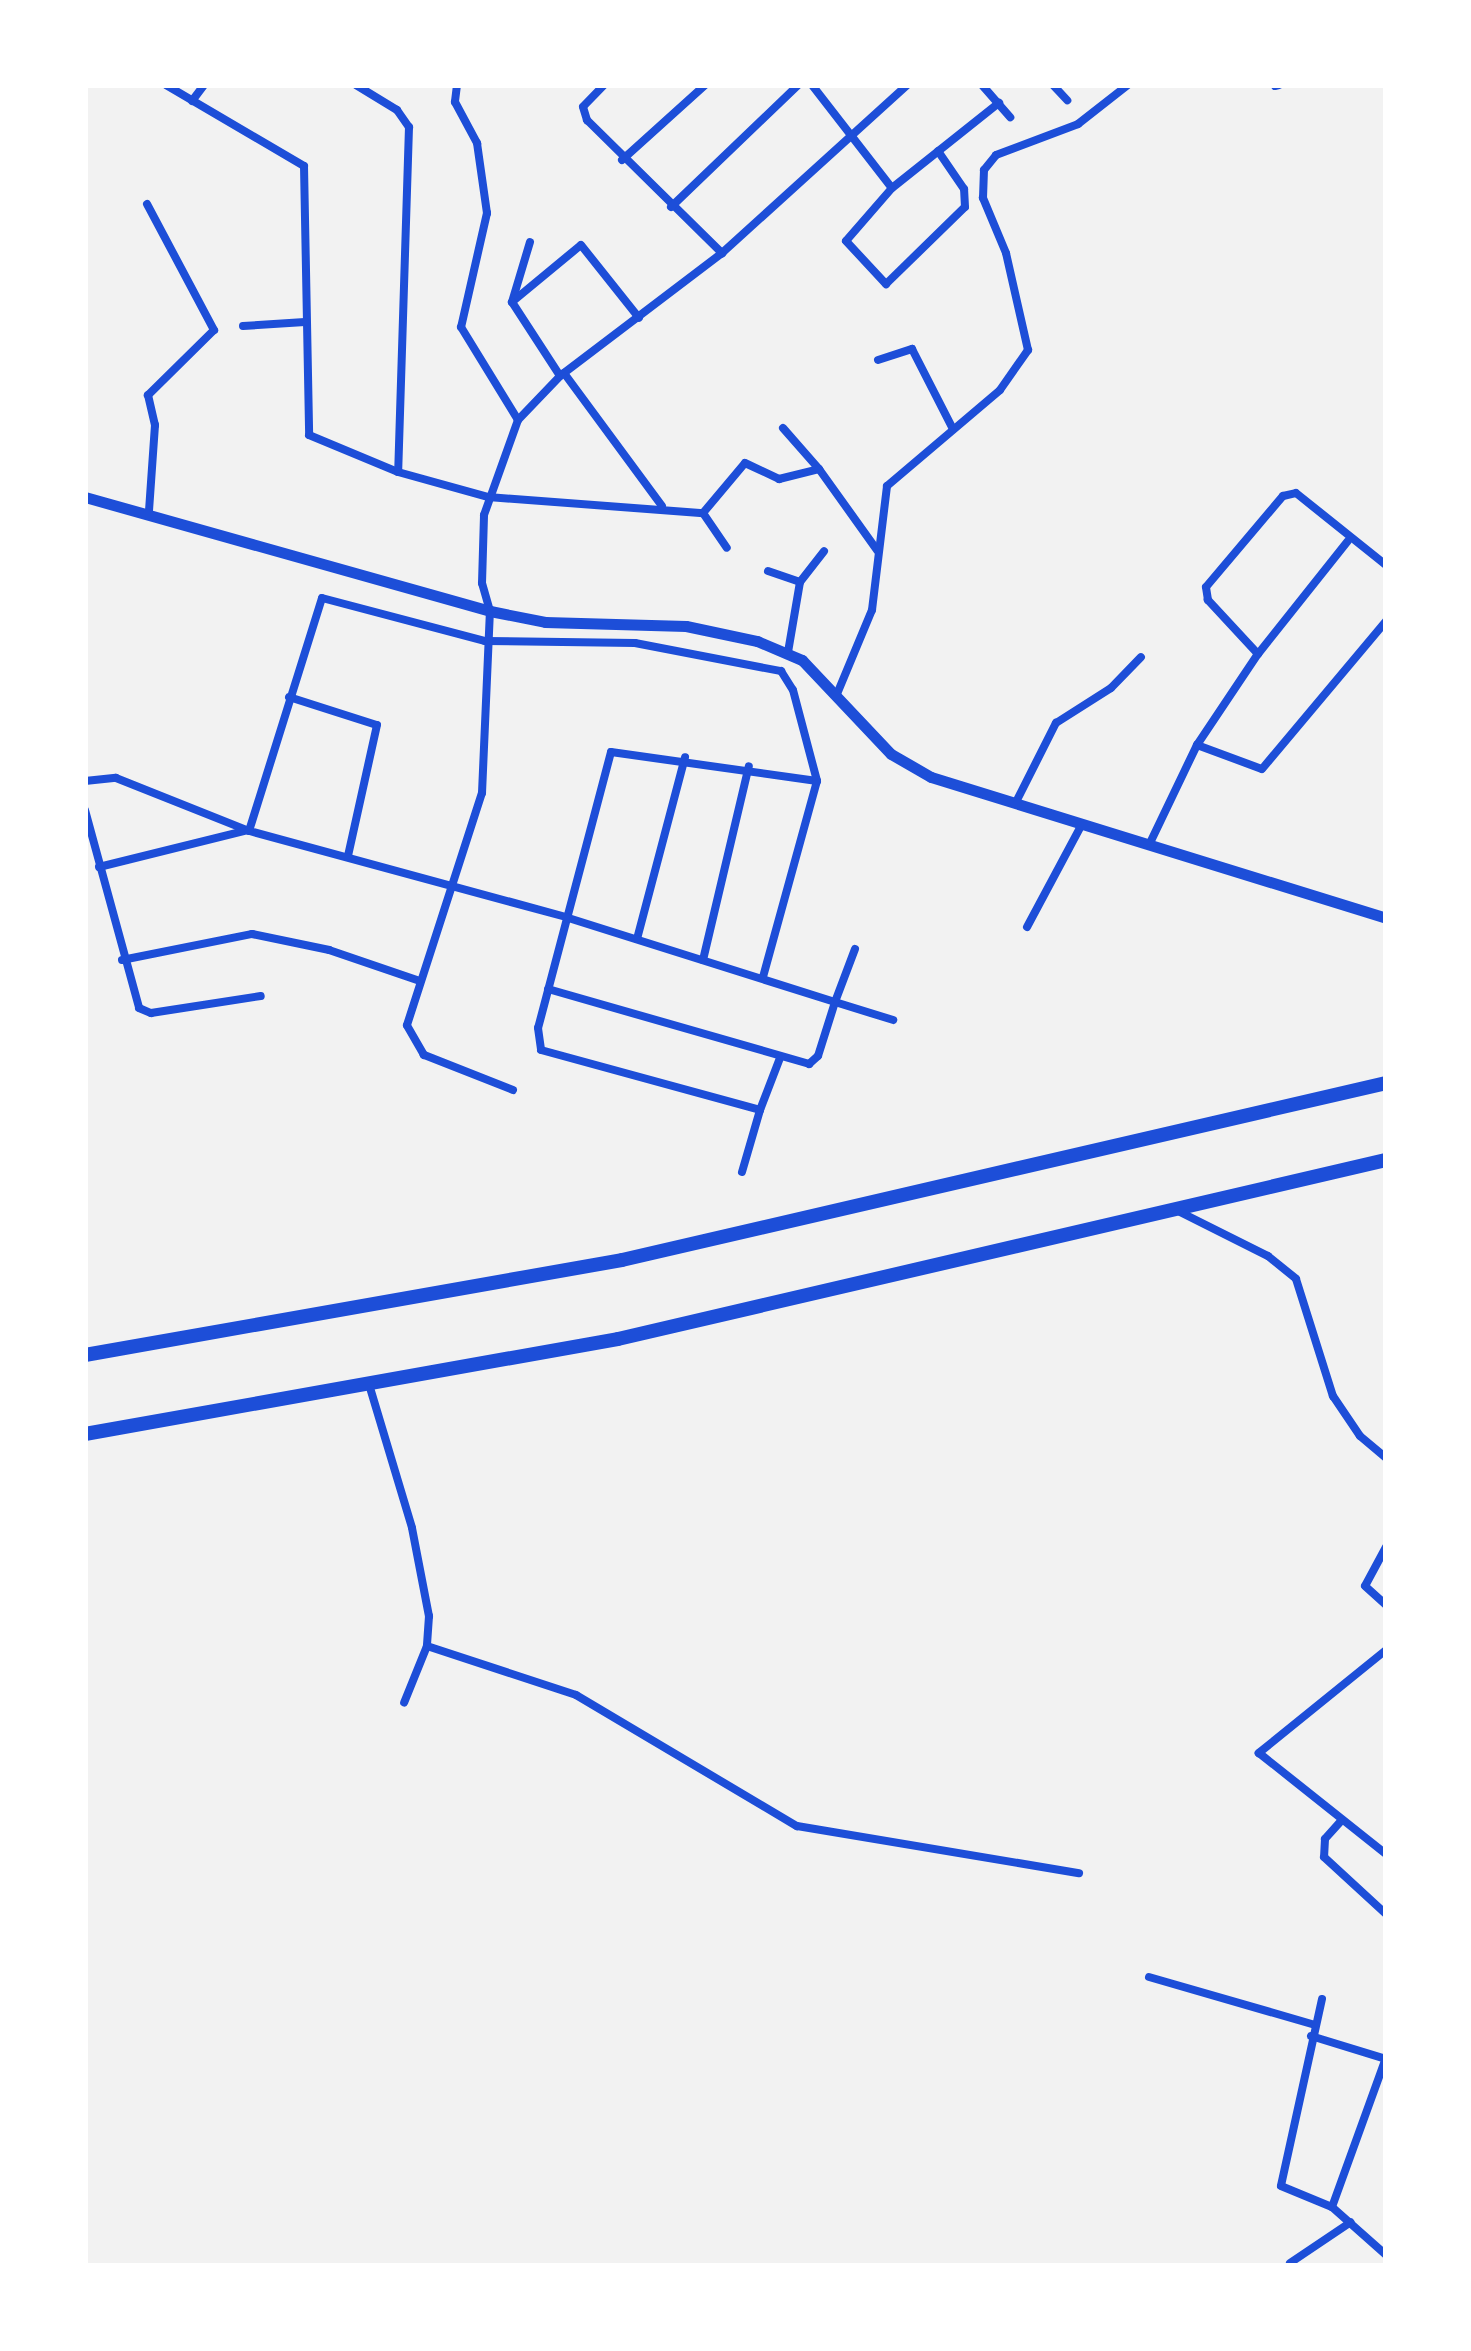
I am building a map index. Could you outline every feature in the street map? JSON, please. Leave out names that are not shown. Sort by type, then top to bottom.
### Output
[{"type":"highway","points":[[85,1355],[622,1260],[1386,1084]]},
{"type":"highway","points":[[85,1434],[618,1339],[1386,1160]]},
{"type":"main road","points":[[85,497],[149,510],[490,612],[546,622],[686,626],[788,652],[837,694],[900,762],[1015,804],[1386,918]]},
{"type":"street","points":[[166,85],[304,166],[310,435],[398,472],[488,497],[662,506],[703,514],[726,548]]},
{"type":"street","points":[[192,101],[204,85]]},
{"type":"street","points":[[356,85],[403,114],[408,127],[398,472]]},
{"type":"street","points":[[457,85],[455,102],[477,143],[487,214],[461,327],[518,420]]},
{"type":"street","points":[[604,85],[583,112],[622,160],[722,254]]},
{"type":"street","points":[[622,160],[704,85]]},
{"type":"street","points":[[672,207],[798,85]]},
{"type":"street","points":[[812,85],[892,188]]},
{"type":"street","points":[[513,1090],[415,1047],[407,1025],[454,884],[485,773],[484,641],[490,612],[482,551],[488,497],[518,420],[562,375],[722,254],[907,85]]},
{"type":"street","points":[[982,85],[1010,117]]},
{"type":"street","points":[[1053,85],[1067,100]]},
{"type":"street","points":[[837,694],[872,610],[887,486],[1000,390],[1029,346],[1006,253],[983,198],[984,170],[996,155],[1078,124],[1128,85]]},
{"type":"street","points":[[938,151],[964,189],[965,207],[886,284],[846,239],[892,188],[938,151],[999,104]]},
{"type":"street","points":[[147,204],[214,330],[149,391],[155,424],[149,510]]},
{"type":"street","points":[[512,302],[530,242]]},
{"type":"street","points":[[512,302],[581,245],[639,318]]},
{"type":"street","points":[[512,302],[662,506]]},
{"type":"street","points":[[242,326],[305,322]]},
{"type":"street","points":[[878,360],[912,349],[954,429]]},
{"type":"street","points":[[783,428],[819,469],[878,551]]},
{"type":"street","points":[[703,514],[745,463],[779,479],[819,469]]},
{"type":"street","points":[[1258,654],[1208,600],[1208,583],[1288,494],[1296,493],[1348,541],[1386,565]]},
{"type":"street","points":[[1150,843],[1198,745],[1258,654],[1348,541]]},
{"type":"street","points":[[788,652],[800,582],[824,551]]},
{"type":"street","points":[[768,571],[800,582]]},
{"type":"street","points":[[248,831],[323,597],[484,641],[636,643],[780,670],[793,690],[816,781],[764,977]]},
{"type":"street","points":[[1198,745],[1249,770],[1267,766],[1386,621]]},
{"type":"street","points":[[1015,804],[1056,722],[1111,688],[1141,657]]},
{"type":"street","points":[[289,697],[377,725],[348,856]]},
{"type":"street","points":[[760,1110],[550,1057],[538,1034],[608,755],[684,757],[816,781]]},
{"type":"street","points":[[637,939],[684,757]]},
{"type":"street","points":[[702,960],[749,766]]},
{"type":"street","points":[[85,781],[116,778],[248,831],[454,884],[894,1020]]},
{"type":"street","points":[[85,810],[131,993],[144,1012],[262,996]]},
{"type":"street","points":[[1027,927],[1082,824]]},
{"type":"street","points":[[99,867],[248,831]]},
{"type":"street","points":[[122,960],[252,934],[329,950],[420,981]]},
{"type":"street","points":[[548,990],[780,1058],[816,1061],[854,948]]},
{"type":"street","points":[[742,1172],[780,1058]]},
{"type":"street","points":[[1176,1210],[1277,1261],[1296,1279],[1334,1396],[1360,1436],[1386,1458]]},
{"type":"street","points":[[368,1382],[420,1561],[427,1646],[404,1704]]},
{"type":"street","points":[[1386,1548],[1365,1586],[1386,1605]]},
{"type":"street","points":[[427,1646],[576,1695],[797,1826],[1078,1873]]},
{"type":"street","points":[[1386,1650],[1259,1754],[1386,1854]]},
{"type":"street","points":[[1341,1821],[1325,1838],[1324,1856],[1386,1914]]},
{"type":"street","points":[[1149,1976],[1315,2025]]},
{"type":"street","points":[[1322,1998],[1280,2184],[1332,2207],[1386,2255]]},
{"type":"street","points":[[1312,2036],[1386,2058],[1332,2207]]},
{"type":"street","points":[[1290,2263],[1350,2222]]}]
